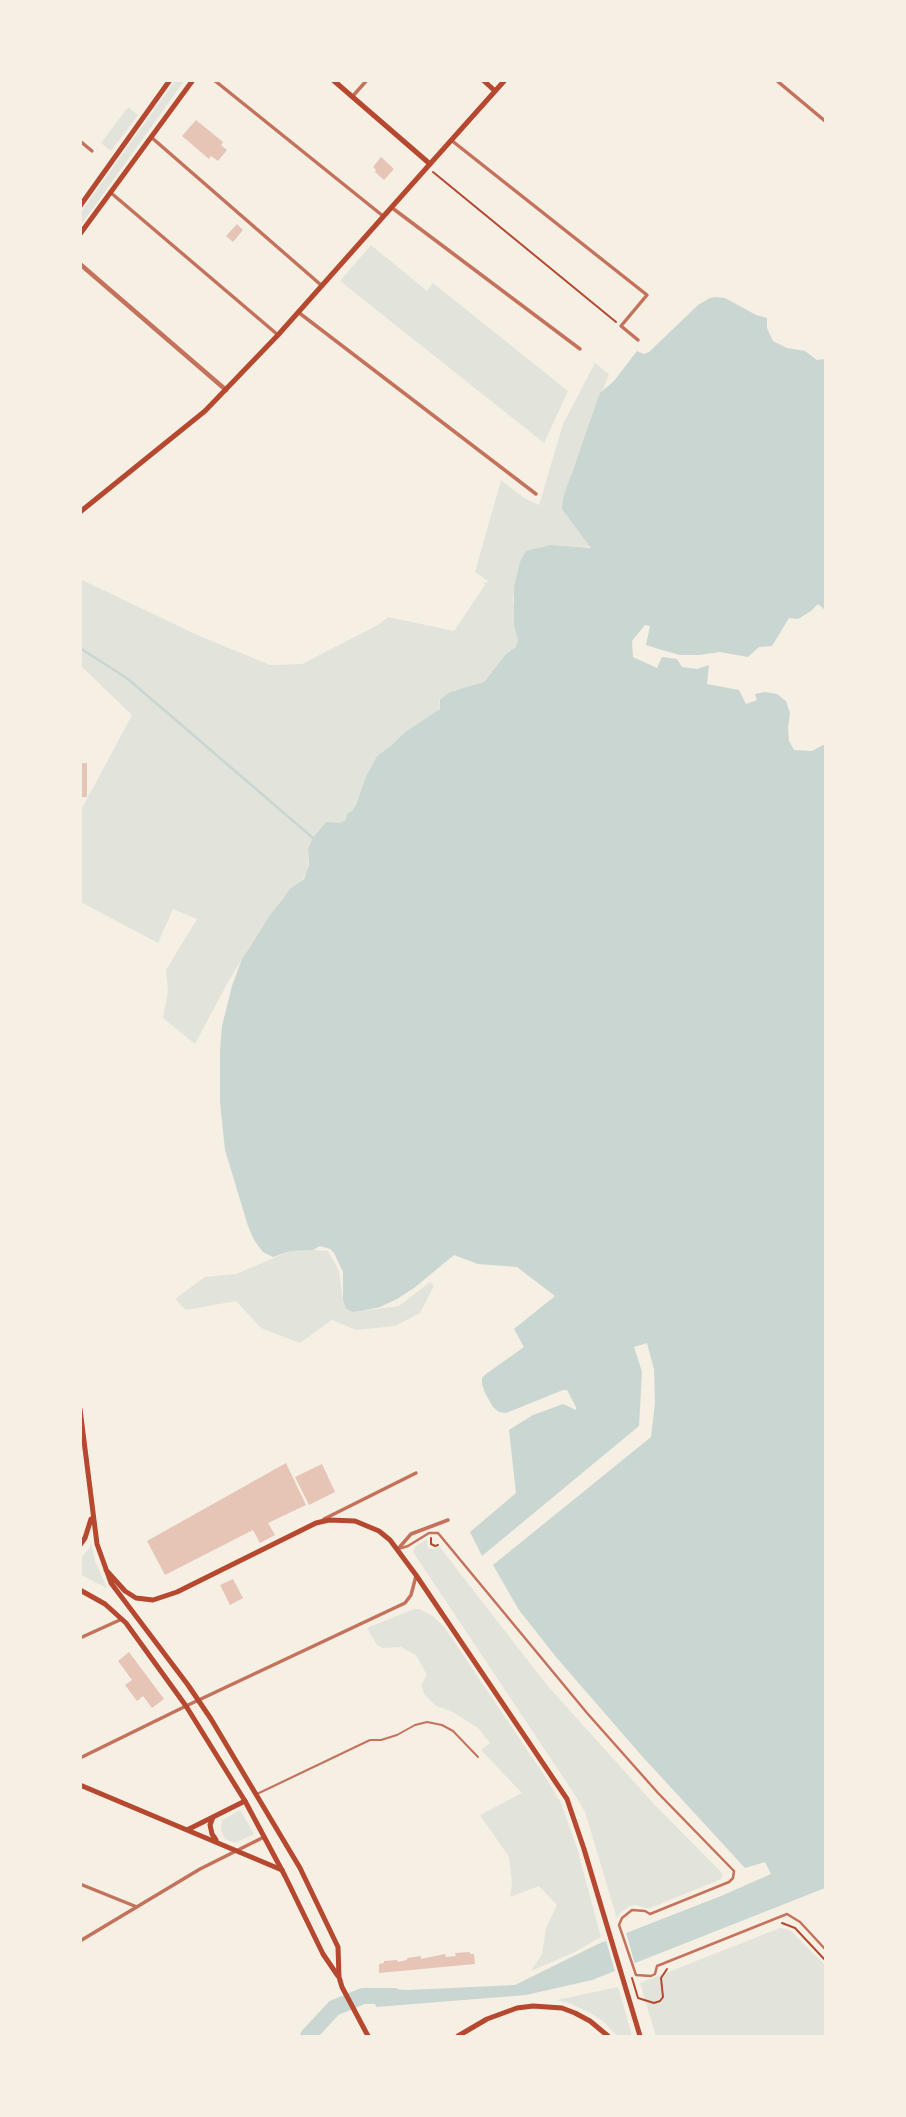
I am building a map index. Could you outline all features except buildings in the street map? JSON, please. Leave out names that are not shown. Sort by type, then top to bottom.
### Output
[{"type":"main road","points":[[80,206],[170,80]]},
{"type":"main road","points":[[80,234],[192,80]]},
{"type":"main road","points":[[333,80],[428,165]]},
{"type":"main road","points":[[483,80],[495,91]]},
{"type":"main road","points":[[80,512],[183,431],[226,390],[505,80]]},
{"type":"main road","points":[[80,1409],[97,1544],[106,1570],[118,1593],[199,1701],[300,1868],[338,1947],[342,1987],[368,2036]]},
{"type":"main road","points":[[80,1545],[90,1526],[92,1513]]},
{"type":"main road","points":[[106,1570],[125,1591],[136,1598],[153,1600],[177,1592],[316,1523],[342,1519],[355,1521],[379,1531],[398,1549],[567,1799],[640,2036]]},
{"type":"main road","points":[[80,1590],[104,1604],[122,1619],[187,1706],[244,1801],[282,1870],[323,1954],[339,1977]]},
{"type":"main road","points":[[80,1785],[282,1870]]},
{"type":"main road","points":[[187,1830],[256,1795]]},
{"type":"main road","points":[[213,1817],[210,1825],[217,1842]]},
{"type":"main road","points":[[457,2036],[487,2019],[517,2008],[533,2006],[562,2008],[575,2013],[608,2036]]},
{"type":"street","points":[[214,80],[383,216]]},
{"type":"street","points":[[352,97],[367,80]]},
{"type":"street","points":[[776,80],[825,121]]},
{"type":"street","points":[[150,136],[321,285]]},
{"type":"street","points":[[451,140],[647,295],[621,326],[638,341]]},
{"type":"street","points":[[80,141],[92,151]]},
{"type":"street","points":[[110,192],[278,335]]},
{"type":"street","points":[[391,207],[580,349]]},
{"type":"street","points":[[80,264],[226,390]]},
{"type":"street","points":[[298,312],[537,494]]},
{"type":"street","points":[[316,1523],[416,1473]]},
{"type":"street","points":[[342,1519],[348,1507]]},
{"type":"street","points":[[398,1549],[411,1534],[448,1520]]},
{"type":"street","points":[[398,1549],[429,1533],[438,1533],[587,1713],[658,1793],[734,1871],[729,1882],[650,1914],[632,1910],[622,1918],[619,1926],[636,1975],[651,1976],[655,1974],[657,1966],[787,1914],[800,1922],[825,1949]]},
{"type":"street","points":[[80,1758],[405,1603],[411,1595],[416,1575]]},
{"type":"street","points":[[80,1638],[122,1619]]},
{"type":"street","points":[[80,1941],[236,1850],[264,1837]]},
{"type":"street","points":[[80,1884],[137,1907]]},
{"type":"lane","points":[[256,1795],[370,1740],[397,1735],[427,1722],[453,1731],[478,1757]]},
{"type":"path","points":[[428,165],[621,326]]},
{"type":"path","points":[[434,1536],[430,1539],[431,1544],[438,1545],[440,1541]]},
{"type":"path","points":[[778,1923],[794,1928],[825,1961]]},
{"type":"path","points":[[631,1976],[638,1998],[654,2004],[663,1997],[661,1978],[668,1968]]},
{"type":"shaded area","points":[[175,81],[184,81],[81,225],[81,212]]},
{"type":"shaded area","points":[[128,107],[138,115],[111,151],[101,143]]},
{"type":"shaded area","points":[[371,245],[427,291],[433,283],[568,391],[544,443],[340,281]]},
{"type":"shaded area","points":[[716,297],[725,298],[767,318],[767,328],[773,341],[787,348],[805,351],[817,360],[825,359],[825,610],[818,604],[798,619],[789,618],[772,646],[759,647],[748,657],[720,652],[680,655],[662,650],[646,645],[650,626],[645,625],[632,641],[633,657],[657,668],[662,657],[677,659],[682,667],[697,669],[709,665],[707,684],[739,690],[746,704],[757,700],[755,694],[777,694],[786,701],[790,713],[789,741],[794,750],[812,751],[825,744],[825,1888],[592,1980],[526,1995],[376,2007],[372,1988],[408,1990],[515,1985],[598,1944],[771,1874],[765,1862],[745,1868],[641,1755],[519,1610],[493,1565],[651,1437],[655,1403],[654,1369],[647,1343],[634,1347],[642,1372],[639,1426],[482,1556],[470,1532],[516,1493],[509,1430],[533,1415],[563,1404],[576,1410],[567,1390],[563,1390],[506,1413],[499,1412],[493,1407],[482,1384],[482,1378],[486,1374],[524,1347],[514,1329],[555,1296],[517,1267],[478,1264],[454,1255],[397,1299],[380,1307],[361,1311],[346,1309],[343,1300],[343,1272],[330,1249],[320,1246],[313,1250],[290,1251],[273,1257],[263,1252],[254,1240],[225,1150],[220,1102],[222,1026],[232,986],[242,959],[270,915],[290,889],[304,879],[309,865],[308,849],[313,838],[326,822],[340,823],[346,820],[377,756],[404,733],[440,709],[440,700],[450,692],[484,682],[506,654],[516,647],[518,640],[514,625],[514,587],[520,562],[526,551],[550,545],[591,548],[562,509],[563,498],[600,393],[614,381],[637,351],[644,354],[649,352],[698,305]]},
{"type":"shaded area","points":[[595,363],[609,374],[571,474],[578,529],[592,547],[542,546],[513,597],[518,643],[515,648],[506,654],[484,682],[454,690],[439,702],[437,712],[377,756],[345,821],[308,849],[308,870],[301,881],[282,898],[254,939],[195,1044],[163,1018],[168,991],[166,970],[197,919],[173,909],[158,943],[81,902],[81,810],[132,715],[81,666],[80,579],[195,634],[270,665],[302,664],[378,625],[388,617],[454,631],[485,585],[483,582],[488,581],[475,572],[501,480],[524,498],[539,505],[563,424]]},
{"type":"shaded area","points":[[290,1251],[328,1251],[339,1271],[346,1309],[353,1312],[399,1306],[430,1282],[434,1286],[420,1313],[395,1326],[356,1330],[332,1320],[300,1343],[261,1328],[236,1301],[186,1310],[175,1299],[205,1277],[236,1274]]},
{"type":"shaded area","points":[[427,1539],[428,1548],[436,1549],[439,1546],[546,1684],[653,1803],[720,1871],[723,1875],[721,1879],[648,1909],[630,1906],[620,1913],[617,1919],[585,1812],[413,1552],[416,1546]]},
{"type":"shaded area","points":[[91,1543],[95,1561],[107,1588],[81,1575],[81,1558]]},
{"type":"shaded area","points":[[420,1609],[434,1617],[445,1628],[561,1803],[577,1848],[601,1937],[575,1952],[531,1971],[542,1954],[546,1928],[557,1905],[539,1886],[510,1897],[512,1883],[509,1857],[480,1815],[522,1793],[481,1750],[490,1743],[478,1728],[451,1711],[436,1706],[424,1694],[421,1685],[427,1675],[416,1655],[401,1647],[383,1648],[377,1645],[367,1628]]},
{"type":"shaded area","points":[[240,1810],[254,1834],[235,1843],[225,1839],[221,1829],[222,1820]]},
{"type":"shaded area","points":[[780,1928],[790,1930],[825,1965],[823,2036],[656,2036],[640,1983]]},
{"type":"shaded area","points":[[618,1987],[632,2036],[617,2036],[591,2013],[557,2000]]},
{"type":"pier","points":[[625,1929],[636,1968],[616,1975],[605,1937]]},
{"type":"waterway","points":[[80,648],[128,679],[313,838]]},
{"type":"waterway","points":[[308,2036],[334,2008],[363,1996],[394,1996]]}]
